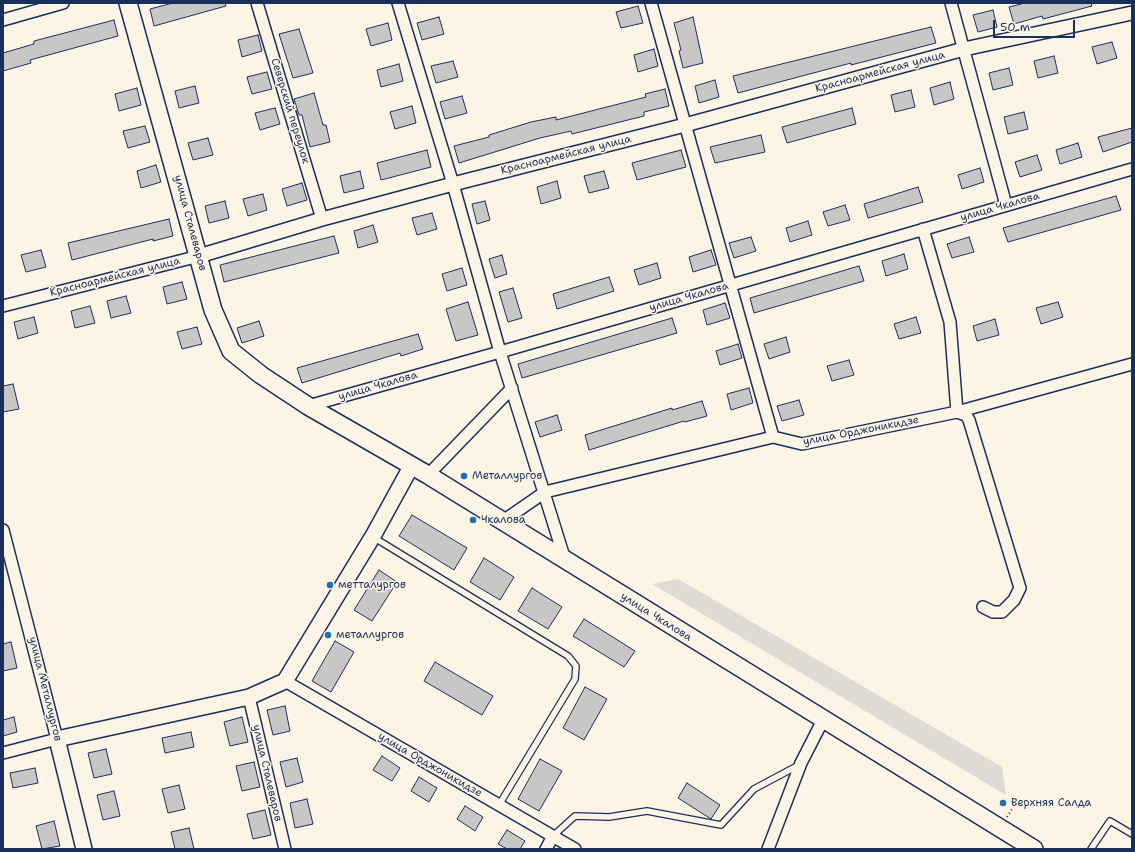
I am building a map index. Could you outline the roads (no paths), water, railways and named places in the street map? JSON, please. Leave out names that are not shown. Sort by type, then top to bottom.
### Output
[{"type":"main road","name":"улица Сталеваров","points":[[128,3],[213,310],[231,351],[261,375],[308,406]]},
{"type":"main road","name":"улица Чкалова","points":[[308,406],[428,474],[823,720],[1034,849]]},
{"type":"main road","points":[[57,739],[249,697],[285,681],[373,536],[412,465]]},
{"type":"main road","name":"улица Металлургов","points":[[57,739],[84,849]]},
{"type":"street","points":[[3,20],[63,3]]},
{"type":"street","name":"Северский переулок","points":[[257,3],[322,219]]},
{"type":"street","points":[[398,3],[453,184],[500,352],[566,560]]},
{"type":"street","points":[[651,3],[773,437]]},
{"type":"street","points":[[951,3],[1006,205]]},
{"type":"street","name":"Красноармейская улица","points":[[3,306],[199,256],[322,219],[964,49],[1132,13]]},
{"type":"street","name":"улица Чкалова","points":[[308,406],[1132,169]]},
{"type":"street","points":[[924,229],[950,322],[957,412],[966,415],[969,420],[1020,588],[1014,600],[1002,612],[993,612],[983,608]]},
{"type":"street","name":"улица Орджоникидзе","points":[[503,521],[545,492],[773,437],[802,444],[957,412],[1132,364]]},
{"type":"street","points":[[428,474],[512,388]]},
{"type":"street","name":"улица Металлургов","points":[[3,530],[7,562],[57,739]]},
{"type":"street","name":"улица Орджоникидзе","points":[[285,681],[575,849]]},
{"type":"street","name":"улица Сталеваров","points":[[249,697],[285,849]]},
{"type":"street","points":[[768,849],[801,764],[823,720]]},
{"type":"street","points":[[3,753],[57,739]]},
{"type":"street","points":[[546,849],[553,836]]},
{"type":"lane","points":[[373,536],[568,656],[576,666],[575,679],[499,805]]},
{"type":"lane","points":[[553,836],[575,816],[609,817],[647,811],[721,825],[754,788],[801,764]]},
{"type":"lane","points":[[1091,849],[1110,821],[1132,834]]},
{"type":"place","name":"Металлургов","points":[[464,476]]},
{"type":"place","name":"Чкалова","points":[[473,520]]},
{"type":"place","name":"метталургов","points":[[330,585]]},
{"type":"place","name":"металлургов","points":[[328,635]]},
{"type":"place","name":"Верхняя Салда","points":[[1003,803]]}]
